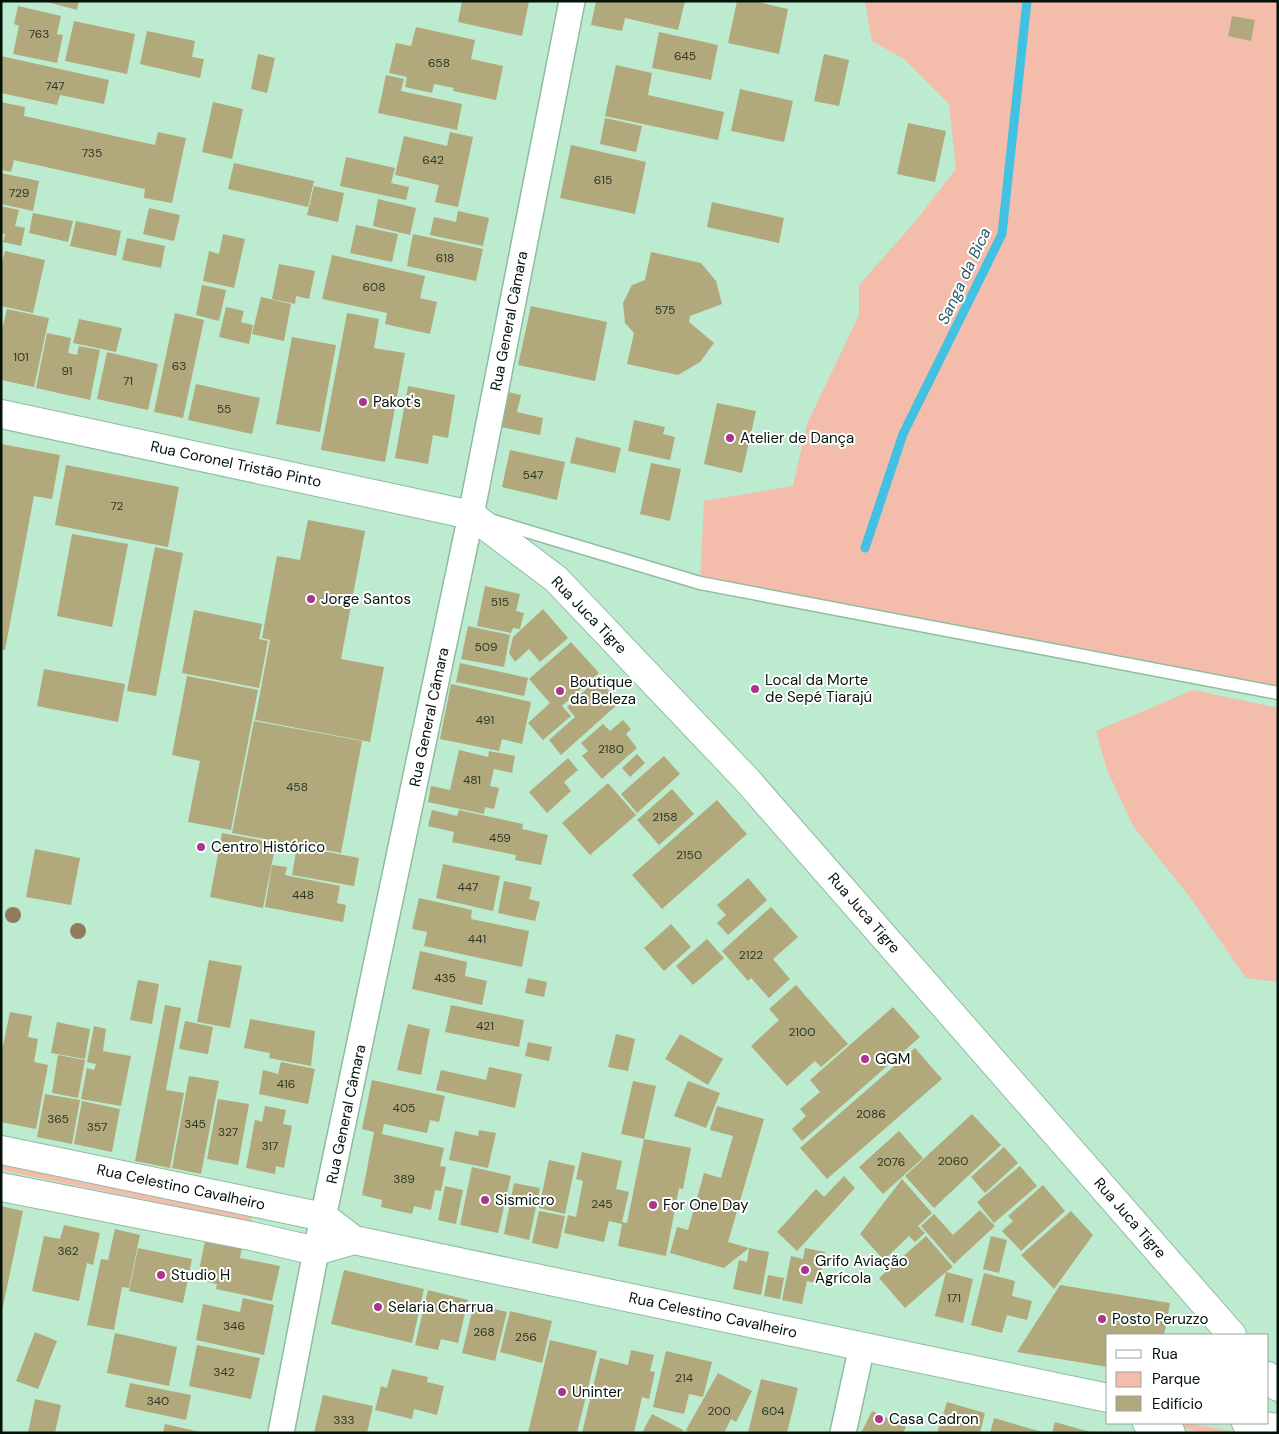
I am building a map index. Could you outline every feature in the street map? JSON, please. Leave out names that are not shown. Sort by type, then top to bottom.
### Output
[{"type":"main road","name":"Rua Coronel Tristão Pinto","points":[[1,414],[471,515]]},
{"type":"main road","name":"Rua Juca Tigre","points":[[471,515],[556,579],[747,780],[1231,1334]]},
{"type":"main road","name":"Rua Celestino Cavalheiro","points":[[1,1150],[324,1217],[354,1240],[1106,1398]]},
{"type":"main road","name":"Rua Celestino Cavalheiro","points":[[1,1187],[252,1236],[316,1251],[354,1240]]},
{"type":"main road","points":[[1269,1377],[1278,1388]]},
{"type":"main road","name":"Rua Celestino Cavalheiro","points":[[1073,1392],[1106,1405]]},
{"type":"main road","points":[[1149,1424],[1171,1433]]},
{"type":"main road","points":[[1252,1424],[1278,1428]]},
{"type":"street","name":"Rua General Câmara","points":[[282,1433],[316,1251],[471,515],[572,1]]},
{"type":"street","points":[[843,1433],[862,1346]]},
{"type":"lane","points":[[471,515],[700,583],[1278,693]]},
{"type":"green space","points":[[865,1],[1278,1],[1278,693],[700,583],[704,501],[793,486],[807,424],[859,315],[859,285],[914,223],[956,169],[949,104],[904,59],[872,41]]},
{"type":"green space","points":[[1193,690],[1278,708],[1278,982],[1246,978],[1189,896],[1133,826],[1107,770],[1096,731]]},
{"type":"green space","points":[[1,1161],[253,1213],[251,1222],[1,1170]]},
{"type":"green space","points":[[1171,1424],[1192,1424],[1240,1433],[1202,1433]]},
{"type":"building","points":[[44,1],[79,1],[77,10]]},
{"type":"building","points":[[462,1],[529,1],[522,36],[458,22]]},
{"type":"building","points":[[596,1],[685,1],[678,30],[625,18],[622,31],[591,25]]},
{"type":"building","points":[[737,1],[754,1],[788,9],[779,54],[728,43]]},
{"type":"building","points":[[18,6],[61,16],[57,34],[63,35],[57,63],[13,54],[19,26],[14,24]]},
{"type":"building","points":[[1232,16],[1255,20],[1251,41],[1228,36]]},
{"type":"building","points":[[74,21],[135,34],[127,74],[65,61]]},
{"type":"building","points":[[416,27],[475,40],[471,59],[503,66],[496,100],[453,91],[454,88],[434,84],[432,93],[405,87],[407,77],[389,73],[396,43],[411,46]]},
{"type":"building","points":[[147,31],[195,41],[192,57],[204,59],[200,78],[140,64]]},
{"type":"building","points":[[659,32],[718,45],[711,80],[652,68]]},
{"type":"building","points":[[258,54],[275,58],[267,93],[251,89]]},
{"type":"building","points":[[824,54],[849,60],[839,106],[814,101]]},
{"type":"building","points":[[1,56],[109,80],[104,104],[60,95],[57,105],[1,93]]},
{"type":"building","points":[[616,65],[652,73],[648,95],[724,112],[718,140],[605,116]]},
{"type":"building","points":[[386,75],[404,79],[401,91],[462,104],[457,130],[378,113]]},
{"type":"building","points":[[740,89],[793,101],[784,142],[731,131]]},
{"type":"building","points":[[1,102],[25,107],[24,116],[155,145],[158,132],[186,138],[172,203],[144,198],[145,189],[14,160],[11,172],[1,170]]},
{"type":"building","points":[[213,102],[243,109],[232,159],[202,152]]},
{"type":"building","points":[[605,118],[642,126],[636,152],[600,144]]},
{"type":"building","points":[[908,123],[946,131],[935,182],[897,174]]},
{"type":"building","points":[[450,132],[473,137],[458,207],[435,202],[439,185],[395,175],[404,136],[447,146]]},
{"type":"building","points":[[571,145],[646,162],[635,214],[560,198]]},
{"type":"building","points":[[346,157],[395,168],[391,183],[409,187],[406,200],[340,186]]},
{"type":"building","points":[[234,163],[314,181],[308,207],[228,189]]},
{"type":"building","points":[[1,173],[39,181],[33,211],[1,204]]},
{"type":"building","points":[[314,186],[344,193],[338,222],[307,215]]},
{"type":"building","points":[[378,199],[416,208],[410,235],[373,226]]},
{"type":"building","points":[[712,202],[784,218],[779,243],[707,227]]},
{"type":"building","points":[[1,206],[19,210],[15,226],[25,228],[21,246],[3,242],[5,234],[1,233]]},
{"type":"building","points":[[149,208],[180,215],[174,241],[143,234]]},
{"type":"building","points":[[458,211],[489,218],[483,246],[430,235],[434,217],[456,222]]},
{"type":"building","points":[[33,213],[73,221],[68,242],[29,233]]},
{"type":"building","points":[[76,221],[121,231],[116,256],[70,246]]},
{"type":"building","points":[[356,225],[398,234],[392,262],[350,253]]},
{"type":"building","points":[[223,234],[245,239],[234,288],[203,281],[209,251],[219,254]]},
{"type":"building","points":[[413,234],[483,249],[476,281],[407,266]]},
{"type":"building","points":[[127,238],[165,246],[161,268],[122,260]]},
{"type":"building","points":[[5,251],[45,260],[33,313],[1,306],[1,267]]},
{"type":"building","points":[[651,252],[701,263],[716,281],[722,304],[690,316],[689,322],[714,343],[700,362],[678,375],[627,364],[634,333],[625,323],[623,303],[632,285],[645,280]]},
{"type":"building","points":[[332,255],[425,276],[420,298],[437,302],[430,334],[385,324],[387,313],[322,299]]},
{"type":"building","points":[[279,264],[315,271],[309,299],[296,296],[295,304],[272,299]]},
{"type":"building","points":[[202,285],[226,290],[219,321],[196,315]]},
{"type":"building","points":[[261,297],[291,304],[284,341],[252,334]]},
{"type":"building","points":[[531,306],[607,322],[595,381],[518,365]]},
{"type":"building","points":[[226,307],[244,311],[241,322],[253,325],[249,344],[219,337]]},
{"type":"building","points":[[7,309],[49,318],[34,387],[1,380],[1,334]]},
{"type":"building","points":[[175,313],[204,320],[183,418],[154,412]]},
{"type":"building","name":"Pakot's","points":[[347,313],[379,319],[374,348],[405,353],[385,462],[321,450]]},
{"type":"building","points":[[79,319],[122,328],[116,352],[73,343]]},
{"type":"building","points":[[47,333],[71,338],[68,353],[77,355],[79,346],[100,350],[90,400],[36,388]]},
{"type":"building","points":[[292,337],[336,345],[320,432],[276,424]]},
{"type":"building","points":[[107,352],[158,364],[148,410],[97,399]]},
{"type":"building","points":[[196,384],[260,398],[252,434],[188,420]]},
{"type":"building","points":[[408,386],[455,395],[448,438],[433,435],[428,464],[395,458]]},
{"type":"building","points":[[508,392],[521,395],[517,412],[543,418],[540,435],[501,427]]},
{"type":"building","name":"Atelier de Dança","points":[[717,403],[756,411],[742,473],[704,464]]},
{"type":"building","points":[[634,420],[665,427],[663,434],[675,437],[670,460],[628,451]]},
{"type":"building","points":[[576,437],[621,448],[615,473],[570,463]]},
{"type":"building","points":[[1,444],[60,455],[52,499],[34,496],[5,650],[1,649]]},
{"type":"building","points":[[510,450],[565,462],[557,500],[502,487]]},
{"type":"building","points":[[651,463],[681,469],[670,521],[640,514]]},
{"type":"building","points":[[66,465],[179,487],[168,547],[55,525]]},
{"type":"building","name":"Jorge Santos","points":[[308,520],[365,531],[341,659],[384,667],[370,742],[255,720],[270,640],[262,638],[277,556],[300,560]]},
{"type":"building","points":[[72,534],[128,544],[112,627],[57,616]]},
{"type":"building","points":[[155,547],[183,553],[156,696],[127,691]]},
{"type":"building","points":[[485,586],[520,594],[516,611],[524,613],[520,629],[513,628],[511,633],[477,626]]},
{"type":"building","points":[[543,609],[568,638],[540,662],[529,649],[515,662],[509,653],[513,637]]},
{"type":"building","points":[[194,610],[262,624],[259,639],[268,641],[259,688],[182,673]]},
{"type":"building","points":[[468,626],[510,635],[504,667],[461,659]]},
{"type":"building","name":"Boutique da Beleza","points":[[571,642],[599,673],[562,706],[571,716],[543,740],[528,723],[550,703],[529,679]]},
{"type":"building","points":[[460,663],[528,678],[524,696],[456,682]]},
{"type":"building","points":[[44,669],[125,684],[118,722],[37,706]]},
{"type":"building","points":[[187,676],[258,690],[231,830],[188,822],[200,761],[172,755]]},
{"type":"building","points":[[598,678],[619,703],[561,755],[549,740],[575,717],[567,707]]},
{"type":"building","points":[[451,684],[531,702],[522,744],[502,739],[499,751],[440,739]]},
{"type":"building","points":[[623,720],[631,729],[626,734],[637,748],[602,779],[582,756],[588,751],[581,743],[603,724],[610,731]]},
{"type":"building","points":[[254,721],[362,741],[341,853],[232,833]]},
{"type":"building","points":[[459,750],[488,757],[489,751],[515,756],[512,773],[494,769],[490,786],[499,788],[494,809],[485,807],[484,814],[428,802],[431,786],[450,790]]},
{"type":"building","points":[[637,754],[645,763],[630,777],[622,768]]},
{"type":"building","points":[[664,756],[680,774],[637,813],[621,794]]},
{"type":"building","points":[[568,758],[578,770],[564,782],[571,791],[547,813],[529,792]]},
{"type":"building","points":[[608,783],[636,815],[590,855],[562,823]]},
{"type":"building","points":[[672,789],[694,814],[659,845],[637,820]]},
{"type":"building","points":[[717,800],[747,834],[662,909],[632,875]]},
{"type":"building","points":[[432,810],[457,816],[459,810],[523,824],[522,829],[548,835],[541,865],[515,860],[516,855],[452,842],[454,832],[428,826]]},
{"type":"building","points":[[222,833],[276,843],[263,908],[210,897]]},
{"type":"building","points":[[297,846],[359,858],[354,886],[292,875]]},
{"type":"building","points":[[35,849],[80,858],[71,905],[26,897]]},
{"type":"building","points":[[443,864],[500,876],[493,911],[436,898]]},
{"type":"building","points":[[272,865],[287,867],[285,875],[340,886],[337,903],[346,905],[343,922],[265,907]]},
{"type":"building","points":[[748,878],[767,900],[728,935],[717,923],[726,915],[717,905]]},
{"type":"building","points":[[504,881],[532,887],[529,899],[540,902],[535,921],[498,913]]},
{"type":"building","points":[[419,898],[472,910],[471,919],[529,931],[522,967],[424,946],[427,932],[412,929]]},
{"type":"building","points":[[771,907],[798,937],[773,959],[790,979],[769,998],[751,978],[748,981],[722,951]]},
{"type":"building","points":[[671,924],[691,947],[664,971],[644,948]]},
{"type":"building","points":[[707,939],[724,958],[693,985],[676,966]]},
{"type":"building","points":[[420,951],[467,962],[465,976],[487,981],[482,1005],[412,989]]},
{"type":"building","points":[[209,960],[242,966],[230,1028],[197,1022]]},
{"type":"building","points":[[528,978],[547,982],[544,997],[525,993]]},
{"type":"building","points":[[138,980],[159,984],[152,1024],[130,1020]]},
{"type":"building","points":[[796,985],[848,1044],[821,1067],[815,1061],[787,1086],[751,1046],[779,1020],[769,1009]]},
{"type":"building","points":[[165,1005],[181,1008],[166,1090],[184,1093],[170,1168],[135,1161]]},
{"type":"building","points":[[451,1005],[524,1020],[519,1047],[445,1032]]},
{"type":"building","name":"GGM","points":[[893,1007],[920,1037],[802,1141],[792,1129],[806,1116],[800,1109],[820,1092],[810,1080]]},
{"type":"building","points":[[10,1012],[32,1016],[28,1037],[38,1039],[34,1062],[48,1065],[36,1129],[1,1122],[1,1055]]},
{"type":"building","points":[[250,1019],[315,1031],[311,1066],[269,1058],[270,1053],[244,1048]]},
{"type":"building","points":[[185,1021],[213,1027],[208,1054],[179,1049]]},
{"type":"building","points":[[57,1022],[90,1029],[85,1059],[51,1053]]},
{"type":"building","points":[[408,1024],[430,1029],[421,1075],[397,1070]]},
{"type":"building","points":[[94,1026],[106,1029],[103,1051],[131,1056],[121,1106],[81,1099],[87,1068],[94,1070],[96,1064],[87,1062]]},
{"type":"building","points":[[616,1034],[635,1039],[628,1071],[608,1067]]},
{"type":"building","points":[[680,1034],[723,1059],[708,1085],[665,1059]]},
{"type":"building","points":[[528,1042],[552,1047],[549,1061],[525,1056]]},
{"type":"building","points":[[915,1048],[942,1079],[827,1179],[800,1148]]},
{"type":"building","points":[[58,1055],[85,1060],[78,1098],[52,1093]]},
{"type":"building","points":[[281,1062],[315,1069],[308,1104],[259,1094],[263,1070],[278,1074]]},
{"type":"building","points":[[489,1067],[522,1074],[515,1108],[436,1090],[441,1070],[486,1080]]},
{"type":"building","points":[[189,1076],[219,1081],[201,1174],[172,1168]]},
{"type":"building","points":[[372,1080],[445,1096],[439,1122],[430,1120],[427,1133],[384,1124],[382,1134],[444,1148],[440,1166],[446,1167],[441,1191],[435,1190],[431,1210],[414,1206],[412,1214],[381,1207],[382,1200],[362,1195],[374,1132],[362,1129]]},
{"type":"building","points":[[633,1081],[656,1086],[644,1139],[621,1134]]},
{"type":"building","points":[[688,1081],[720,1093],[706,1128],[674,1116]]},
{"type":"building","points":[[45,1094],[80,1100],[72,1144],[37,1137]]},
{"type":"building","points":[[218,1099],[249,1104],[238,1165],[207,1159]]},
{"type":"building","points":[[82,1101],[120,1109],[112,1152],[74,1144]]},
{"type":"building","points":[[265,1106],[286,1110],[283,1124],[292,1126],[284,1168],[276,1166],[275,1174],[246,1168],[255,1120],[262,1122]]},
{"type":"building","points":[[717,1106],[764,1119],[728,1242],[749,1248],[724,1268],[670,1253],[677,1227],[688,1230],[704,1173],[721,1178],[733,1136],[710,1130]]},
{"type":"building","points":[[972,1114],[1001,1145],[934,1208],[905,1176]]},
{"type":"building","points":[[479,1130],[496,1133],[488,1168],[449,1160],[455,1131],[478,1136]]},
{"type":"building","points":[[899,1131],[923,1158],[883,1194],[859,1167]]},
{"type":"building","points":[[644,1139],[691,1148],[683,1189],[679,1188],[666,1256],[618,1246],[622,1224],[609,1221],[604,1242],[564,1233],[568,1215],[576,1217],[583,1181],[576,1179],[582,1152],[622,1161],[616,1189],[629,1192],[622,1222],[627,1223]]},
{"type":"building","points":[[1004,1147],[1018,1163],[985,1193],[971,1177]]},
{"type":"building","points":[[549,1160],[575,1166],[565,1214],[539,1208]]},
{"type":"building","points":[[1020,1166],[1037,1186],[994,1223],[977,1202]]},
{"type":"building","name":"Sismicro","points":[[472,1167],[511,1176],[498,1233],[460,1225]]},
{"type":"building","points":[[844,1176],[855,1188],[797,1251],[777,1232],[816,1189],[824,1197]]},
{"type":"building","points":[[902,1179],[932,1213],[918,1226],[925,1233],[915,1242],[909,1236],[884,1260],[860,1234]]},
{"type":"building","points":[[514,1183],[540,1188],[529,1240],[504,1234]]},
{"type":"building","points":[[1043,1185],[1065,1211],[1021,1251],[1002,1231],[1013,1221],[1008,1216]]},
{"type":"building","points":[[445,1186],[463,1190],[456,1224],[438,1220]]},
{"type":"building","points":[[1,1206],[23,1211],[2,1311],[1,1311]]},
{"type":"building","points":[[980,1210],[995,1226],[954,1264],[921,1226],[934,1214],[953,1235]]},
{"type":"building","points":[[539,1211],[565,1216],[558,1249],[532,1243]]},
{"type":"building","points":[[1071,1211],[1093,1235],[1054,1289],[1021,1255]]},
{"type":"building","points":[[64,1225],[100,1233],[93,1265],[87,1263],[79,1301],[32,1291],[44,1236],[60,1239]]},
{"type":"building","points":[[115,1229],[140,1235],[129,1288],[122,1287],[114,1330],[87,1325],[101,1259],[108,1260]]},
{"type":"building","points":[[926,1236],[953,1267],[905,1308],[879,1278]]},
{"type":"building","points":[[991,1236],[1007,1240],[999,1273],[983,1269]]},
{"type":"building","points":[[205,1241],[242,1248],[240,1258],[280,1266],[272,1301],[216,1289],[217,1284],[197,1280]]},
{"type":"building","name":"Studio H","points":[[138,1248],[192,1259],[183,1303],[129,1291]]},
{"type":"building","points":[[749,1248],[769,1252],[761,1295],[733,1289],[739,1260],[747,1262]]},
{"type":"building","name":"Grifo Aviação Agrícola","points":[[805,1248],[825,1252],[819,1284],[807,1281],[802,1304],[782,1300],[791,1256],[803,1259]]},
{"type":"building","name":"Selaria Charrua","points":[[344,1270],[424,1289],[412,1343],[331,1324]]},
{"type":"building","points":[[946,1272],[973,1279],[963,1323],[935,1316]]},
{"type":"building","points":[[984,1273],[1015,1281],[1012,1296],[1032,1301],[1027,1320],[1007,1315],[1002,1333],[971,1325]]},
{"type":"building","points":[[768,1275],[784,1278],[780,1299],[764,1296]]},
{"type":"building","name":"Posto Peruzzo","points":[[1060,1285],[1170,1303],[1164,1334],[1106,1334],[1106,1367],[1017,1352]]},
{"type":"building","points":[[428,1290],[468,1300],[458,1343],[441,1339],[438,1350],[415,1345]]},
{"type":"building","points":[[243,1298],[274,1305],[264,1355],[196,1340],[203,1304],[240,1312]]},
{"type":"building","points":[[474,1304],[507,1312],[495,1361],[462,1353]]},
{"type":"building","points":[[510,1311],[552,1321],[542,1363],[500,1352]]},
{"type":"building","points":[[35,1332],[57,1341],[38,1389],[16,1381]]},
{"type":"building","points":[[115,1333],[177,1347],[169,1386],[107,1373]]},
{"type":"building","name":"Uninter","points":[[550,1340],[597,1351],[577,1433],[528,1433]]},
{"type":"building","points":[[197,1345],[260,1358],[251,1399],[189,1386]]},
{"type":"building","points":[[631,1350],[654,1355],[650,1371],[655,1372],[649,1399],[642,1397],[634,1433],[582,1433],[600,1358],[628,1365]]},
{"type":"building","points":[[666,1351],[712,1362],[703,1397],[689,1394],[684,1414],[653,1407]]},
{"type":"building","points":[[392,1369],[428,1377],[427,1382],[444,1386],[437,1415],[414,1409],[412,1419],[375,1410],[381,1386],[387,1388]]},
{"type":"building","points":[[718,1373],[752,1391],[736,1422],[731,1419],[724,1433],[690,1433],[686,1430]]},
{"type":"building","points":[[761,1379],[798,1388],[787,1433],[748,1433]]},
{"type":"building","points":[[130,1383],[191,1395],[186,1420],[125,1407]]},
{"type":"building","points":[[323,1395],[373,1406],[367,1433],[314,1433]]},
{"type":"building","points":[[35,1399],[61,1405],[55,1433],[28,1433]]},
{"type":"building","points":[[947,1402],[985,1413],[980,1433],[937,1433]]},
{"type":"building","name":"Casa Cadron","points":[[872,1411],[906,1427],[903,1433],[861,1433]]},
{"type":"building","points":[[652,1414],[683,1430],[681,1433],[642,1433]]},
{"type":"building","points":[[994,1418],[1042,1432],[1042,1433],[990,1433]]},
{"type":"building","points":[[1055,1422],[1090,1432],[1090,1433],[1052,1433]]},
{"type":"building","points":[[165,1424],[200,1432],[200,1433],[163,1433]]},
{"type":"waterway","name":"Sanga da Bica","points":[[865,548],[903,434],[1002,234],[1027,1]]},
{"type":"place","name":"Pakot's","points":[[363,402]]},
{"type":"place","name":"Atelier de Dança","points":[[730,438]]},
{"type":"place","name":"Jorge Santos","points":[[311,599]]},
{"type":"place","name":"Local da Morte de Sepé Tiarajú","points":[[755,689]]},
{"type":"place","name":"Boutique da Beleza","points":[[560,691]]},
{"type":"place","name":"Centro Histórico","points":[[201,847]]},
{"type":"place","name":"GGM","points":[[865,1059]]},
{"type":"place","name":"Sismicro","points":[[485,1200]]},
{"type":"place","name":"For One Day","points":[[653,1205]]},
{"type":"place","name":"Grifo Aviação Agrícola","points":[[805,1270]]},
{"type":"place","name":"Studio H","points":[[161,1275]]},
{"type":"place","name":"Selaria Charrua","points":[[378,1307]]},
{"type":"place","name":"Posto Peruzzo","points":[[1102,1319]]},
{"type":"place","name":"Uninter","points":[[562,1392]]},
{"type":"place","name":"Casa Cadron","points":[[879,1419]]}]
